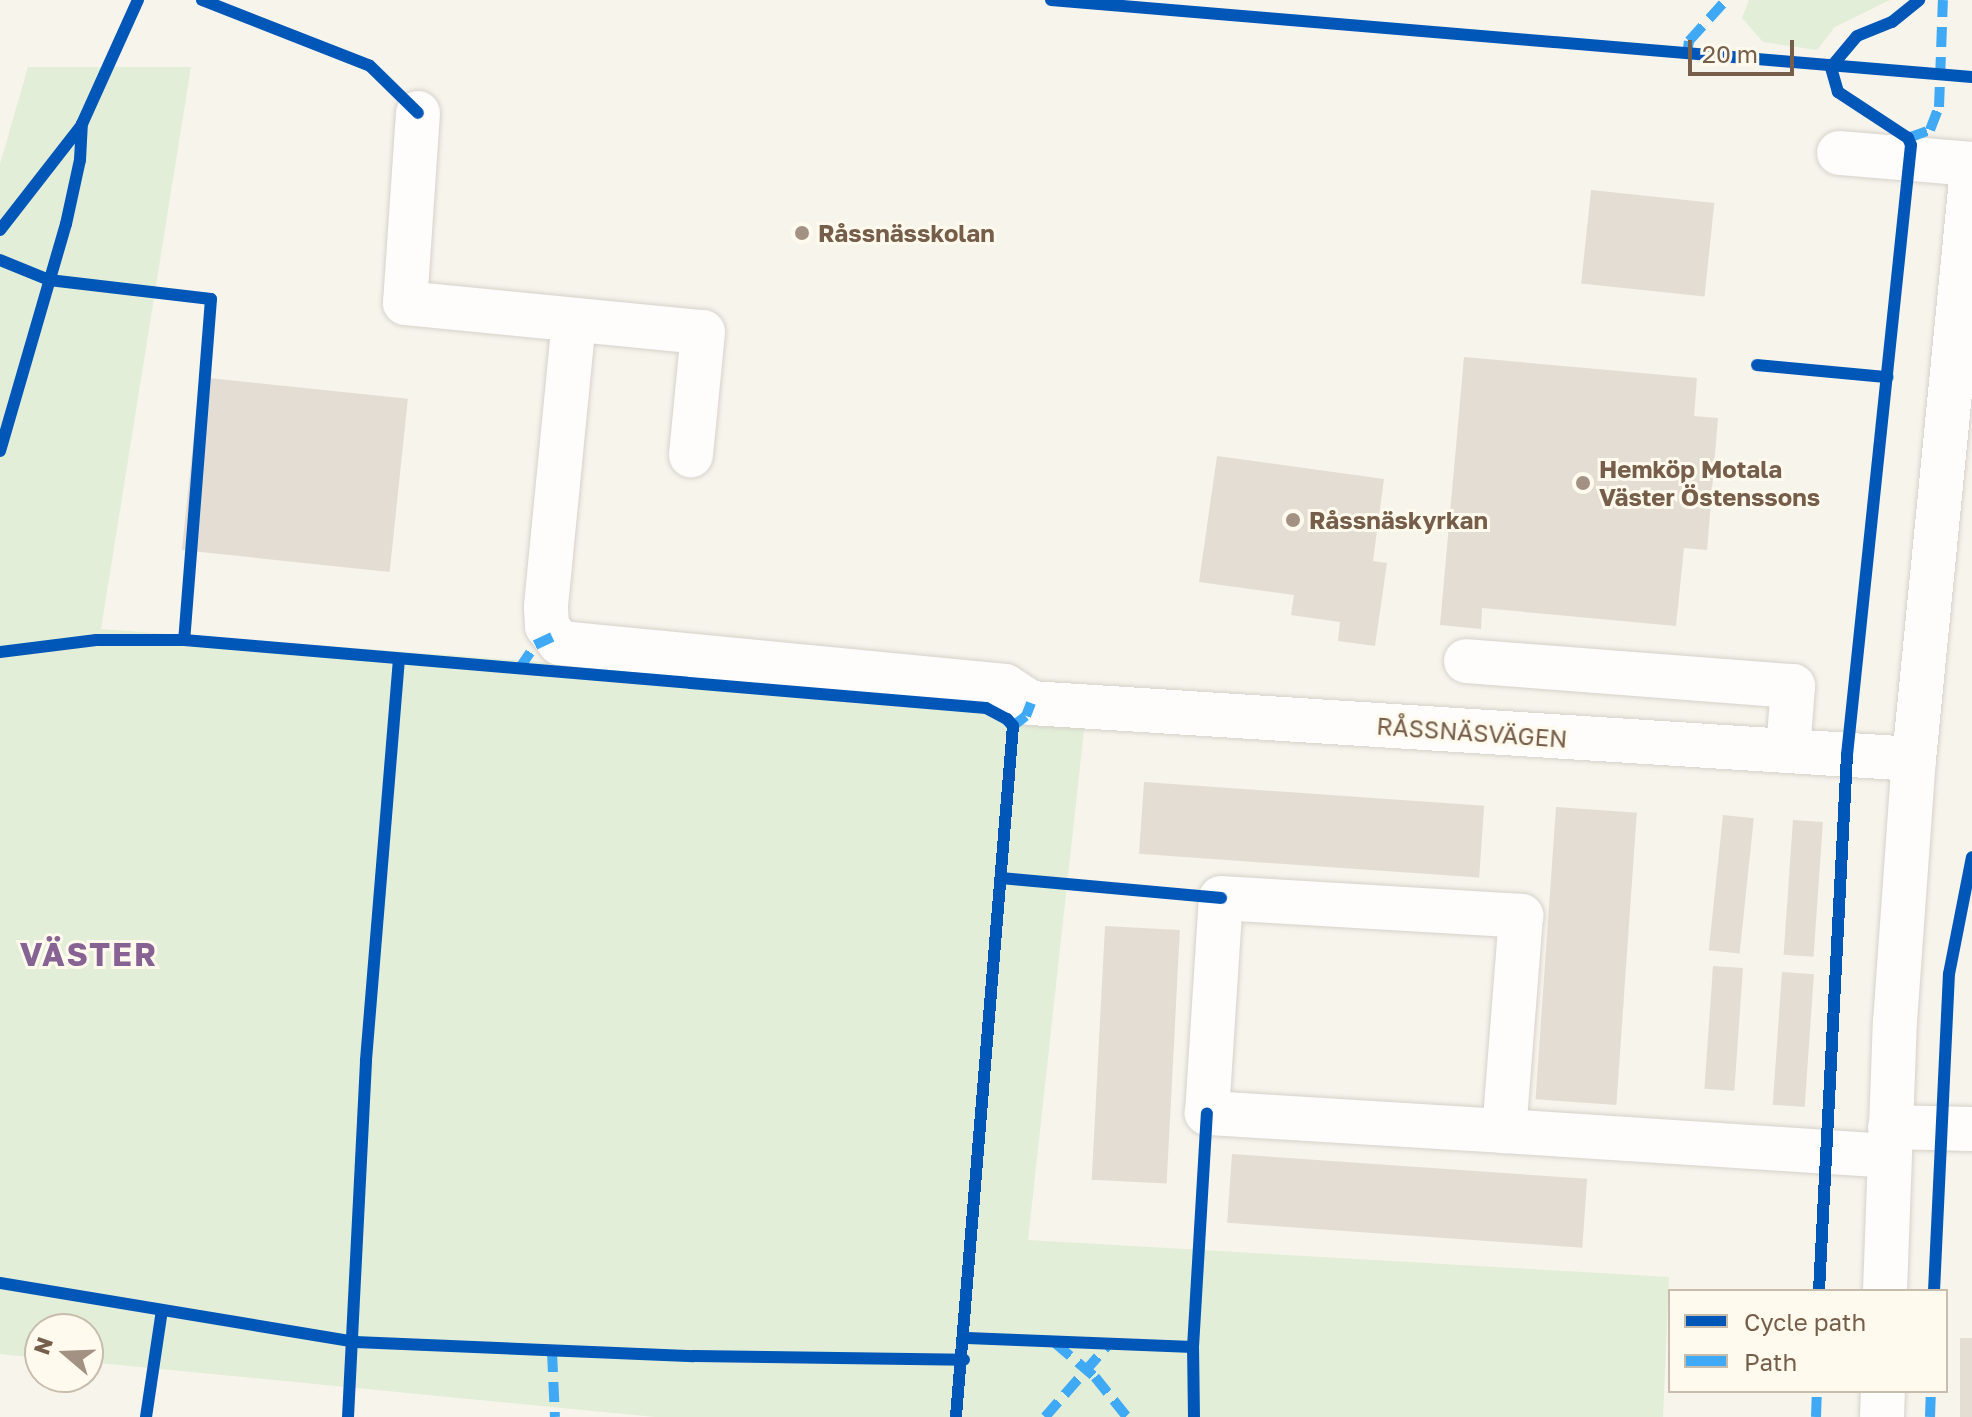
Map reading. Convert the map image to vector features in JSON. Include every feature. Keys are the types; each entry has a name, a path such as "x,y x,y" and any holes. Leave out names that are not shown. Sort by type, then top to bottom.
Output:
{"street":[{"path":"418,113 405,303 703,332 691,455"},
{"path":"1839,153 1972,164"},
{"path":"1885,1289 1889,1141 1914,759 1964,349 1972,170"},
{"name":"RÅSSNÄSVÄGEN","path":"574,320 546,607 547,626 560,643 1005,686 1031,703 1914,759"},
{"path":"1466,661 1793,686 1788,751"},
{"path":"1504,1131 1521,916 1221,898 1207,1113 1504,1131 1889,1141 1972,1129"},
{"path":"1882,1417 1883,1393"}],"green space":[{"path":"1749,0 1890,0 1835,27 1817,50 1763,42 1742,18"},
{"path":"28,67 191,67 101,629 1087,703 1028,1240 1669,1277 1663,1417 655,1417 104,1364 104,1313 24,1313 24,1356 0,1354 0,164"}],"building":[{"path":"1591,190 1714,203 1704,296 1581,283"},
{"name":"Hemköp Motala Väster Östenssons","path":"1464,357 1697,378 1694,416 1718,418 1707,550 1684,548 1676,626 1482,608 1481,629 1440,625"},
{"path":"200,377 408,399 390,572 182,550"},
{"name":"Råssnäskyrkan","path":"1217,456 1384,479 1373,561 1387,563 1375,646 1338,641 1340,622 1291,615 1294,595 1199,582"},
{"path":"1144,782 1484,806 1479,878 1139,854"},
{"path":"1556,807 1637,813 1616,1105 1536,1099"},
{"path":"1723,815 1754,818 1740,953 1709,950"},
{"path":"1793,820 1823,822 1814,957 1784,955"},
{"path":"1105,926 1180,930 1167,1184 1092,1180"},
{"path":"1713,966 1743,968 1734,1091 1704,1089"},
{"path":"1782,972 1814,974 1805,1107 1773,1105"},
{"path":"1232,1154 1587,1179 1582,1248 1227,1223"},
{"path":"1960,1338 1972,1338 1972,1417 1960,1417"}],"marked path":[{"path":"1687,55 1689,41 1726,0"},
{"path":"1908,138 1930,130 1939,107 1943,0"},
{"path":"519,669 535,645 552,637"},
{"path":"1013,726 1026,716 1031,703"},
{"path":"1055,1343 1095,1377 1127,1417"},
{"path":"1045,1417 1109,1344"},
{"path":"552,1352 555,1417"},
{"path":"1816,1417 1817,1393"},
{"path":"1930,1417 1931,1393"}],"cycle path":[{"path":"0,451 66,224 80,160 82,124 138,0"},
{"path":"202,0 370,66 418,113"},
{"path":"1051,0 1972,77"},
{"path":"1819,1289 1847,755 1911,145 1908,138 1838,92 1831,67 1857,36 1892,22 1919,0"},
{"path":"0,230 81,126"},
{"path":"0,260 49,280 211,299 184,640"},
{"path":"1757,365 1887,377"},
{"path":"0,652 96,640 184,640 986,708 1007,719 1013,726 956,1417"},
{"path":"348,1417 366,1060 399,659"},
{"path":"1934,1289 1949,974 1972,857"},
{"path":"1001,878 1221,898"},
{"path":"1194,1417 1193,1347 1207,1113"},
{"path":"0,1283 355,1342 694,1356 964,1360"},
{"path":"146,1417 162,1310"},
{"path":"967,1338 1193,1347"}],"place":[{"name":"Råssnässkolan","path":"802,233"},
{"name":"Hemköp Motala Väster Östenssons","path":"1583,483"},
{"name":"Råssnäskyrkan","path":"1293,520"}],"district":[{"name":"VÄSTER","path":"89,954"}]}
